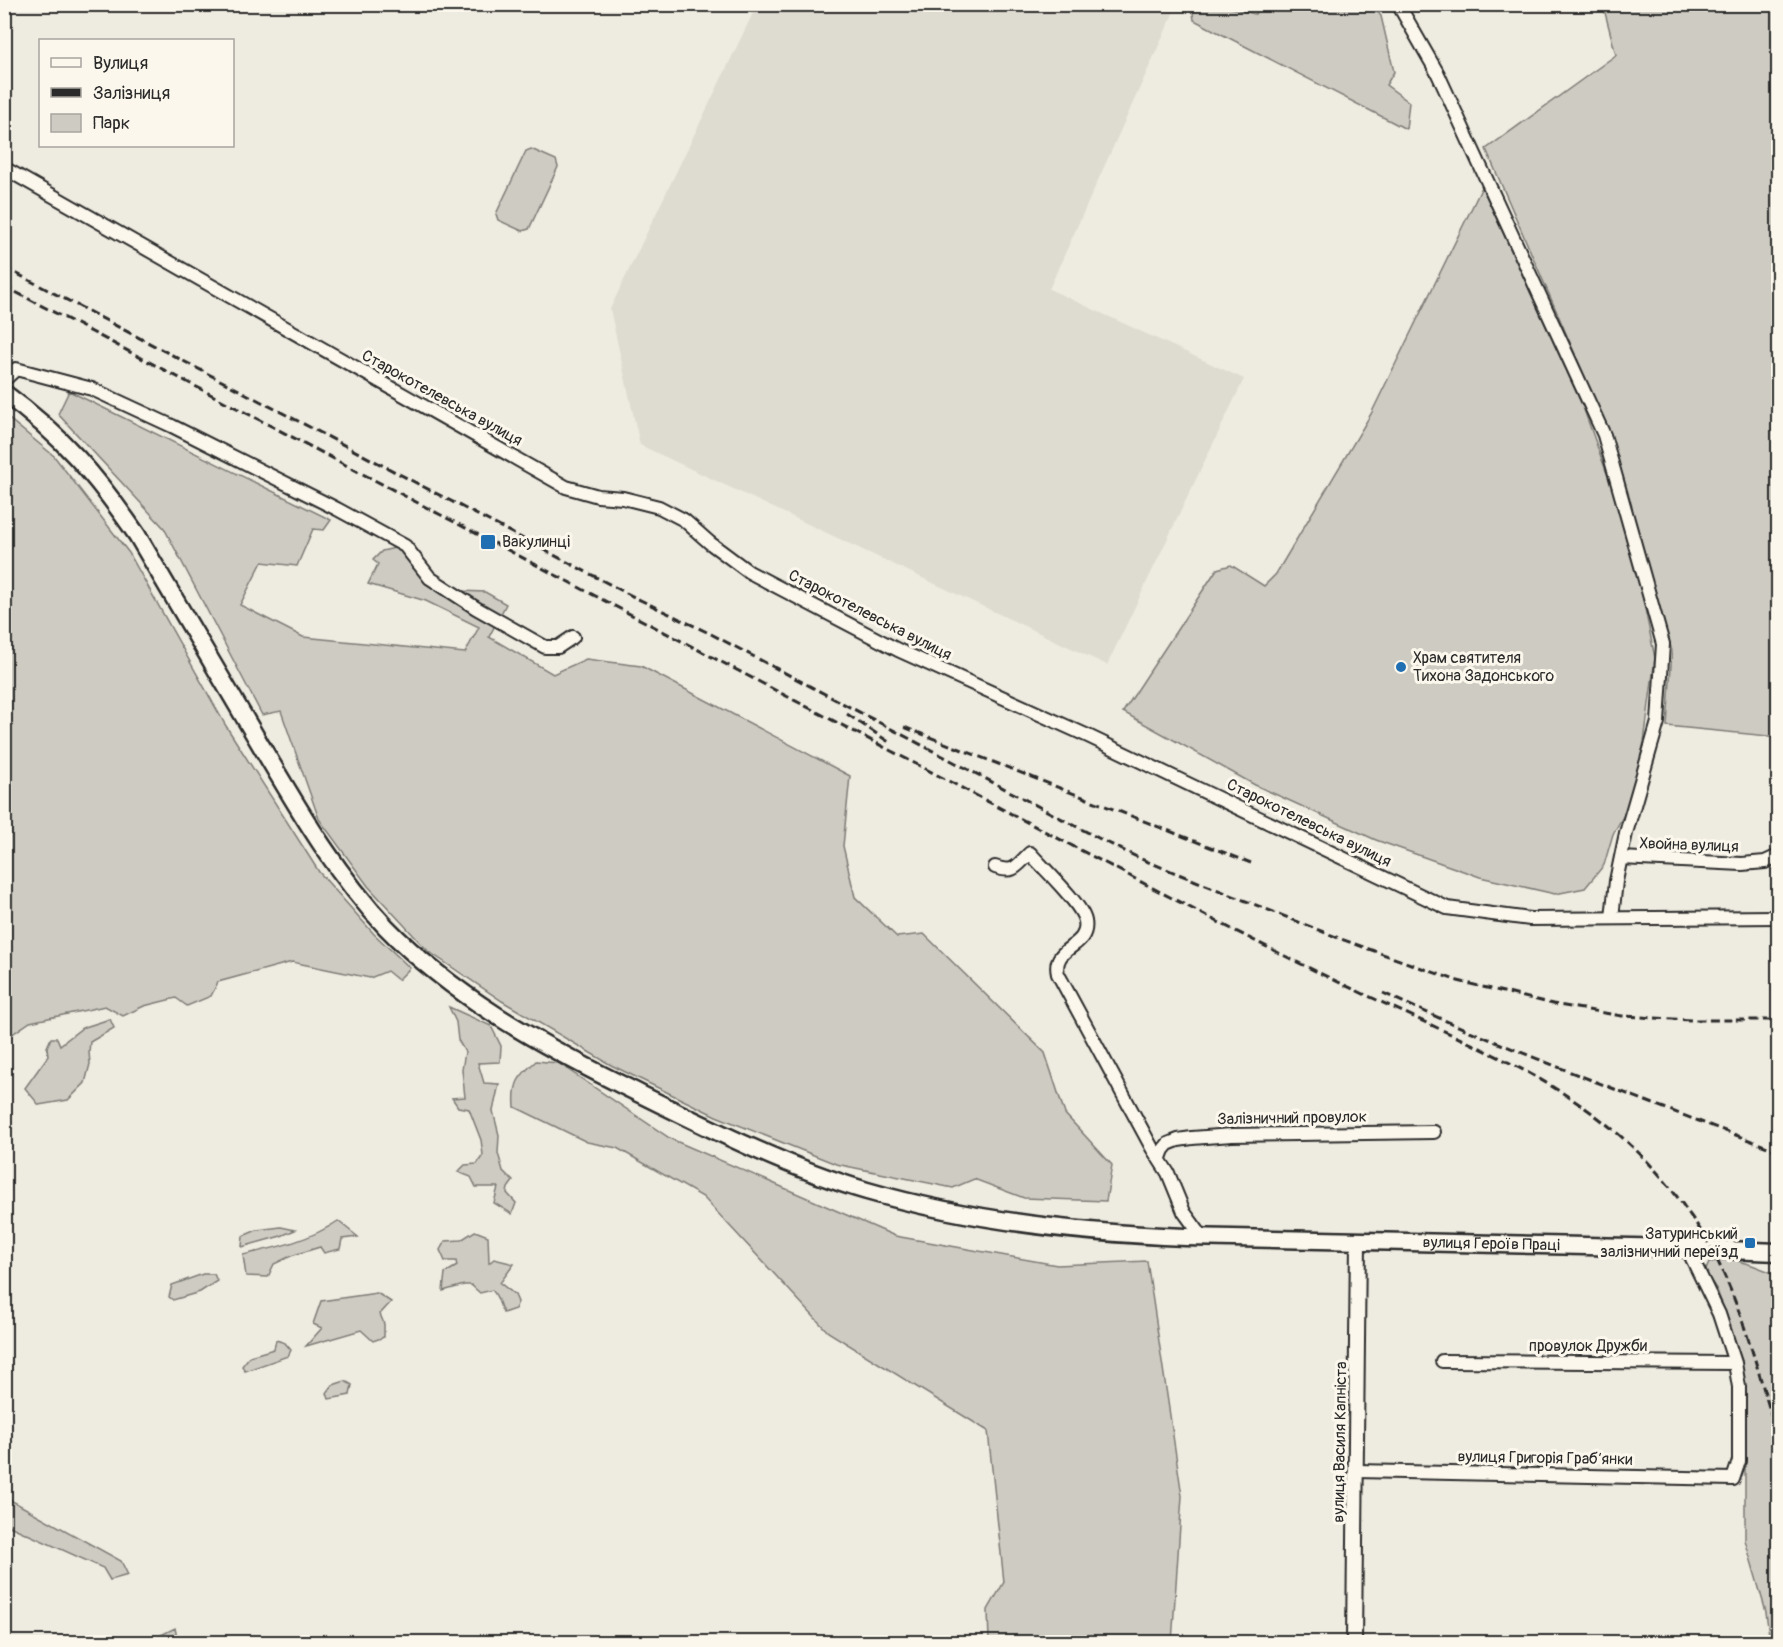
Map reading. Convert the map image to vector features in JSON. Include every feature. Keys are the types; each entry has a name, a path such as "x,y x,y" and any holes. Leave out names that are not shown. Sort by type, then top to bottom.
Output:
{"main road":[{"name":"вулиця Героїв Праці","path":"4,393 32,413 77,456 109,495 137,535 300,811 352,888 386,927 431,969 494,1014 583,1065 717,1131 864,1190 961,1214 1019,1224 1128,1235 1203,1238 1779,1252"}],"street":[{"path":"1398,4 1438,74 1604,435 1663,644 1658,722 1621,858"},
{"name":"Старокотелевська вулиця","path":"4,168 567,487 598,496 623,498 659,507 684,520 749,572 898,650 1089,736 1447,908 1530,919 1779,917"},
{"path":"4,380 15,369 92,389 172,426 338,509 405,546 430,578 476,608 545,647 558,647 573,637"},
{"path":"995,867 1006,871 1013,869 1030,853 1079,907 1085,920 1085,931 1080,940 1058,958 1056,966 1058,974 1152,1148 1160,1158 1184,1212 1203,1238"},
{"name":"Хвойна вулиця","path":"1612,918 1621,858 1742,864 1765,862 1779,856"},
{"name":"Залізничний провулок","path":"1160,1158 1168,1144 1192,1138 1232,1135 1434,1132"},
{"name":"вулиця Василя Капніста","path":"1353,1642 1357,1471 1358,1241"},
{"path":"1687,1248 1719,1314 1735,1363"},
{"name":"провулок Дружби","path":"1442,1361 1735,1363"},
{"name":"вулиця Григорія Грабʼянки","path":"1357,1471 1733,1479 1739,1461 1739,1387 1735,1363"}],"shaded area":[{"path":"757,5 1177,5 1049,289 1244,379 1107,665 640,445 610,309"}],"green space":[{"path":"1192,5 1222,5 1255,14 1260,5 1373,6 1381,16 1394,72 1386,85 1409,102 1406,129 1194,20"},
{"path":"1603,5 1778,5 1778,737 1667,726 1672,651 1611,437 1486,149 1616,55"},
{"path":"531,149 556,160 558,167 529,229 522,231 498,220 496,214 526,151"},
{"path":"1482,187 1583,407 1614,493 1642,594 1655,658 1644,742 1629,806 1613,834 1604,865 1585,888 1555,894 1480,877 1376,840 1255,785 1123,712 1217,569 1231,565 1264,586 1276,574 1371,414"},
{"path":"69,391 331,520 324,530 313,529 297,566 262,562 240,605 303,637 465,653 479,627 426,601 368,584 378,564 373,560 382,551 395,548 459,591 485,592 506,604 489,637 553,674 586,659 641,666 850,776 843,846 855,897 897,937 924,934 1045,1053 1065,1114 1112,1165 1106,1201 1024,1198 974,1179 953,1188 836,1164 716,1116 611,1065 502,1001 428,951 368,886 319,819 281,711 262,715 164,528 58,414"},
{"path":"5,417 54,456 129,553 226,726 319,872 374,934 410,968 398,980 387,971 370,978 292,962 218,982 211,996 187,1006 176,998 144,1006 123,1016 105,1006 30,1022 5,1039"},
{"path":"449,1007 491,1026 501,1046 500,1062 478,1063 484,1083 499,1084 493,1111 499,1135 498,1153 503,1171 513,1181 507,1193 516,1203 512,1214 494,1203 498,1187 476,1187 471,1177 458,1172 465,1165 477,1164 483,1155 481,1140 469,1109 458,1107 452,1098 465,1097 462,1070 465,1052 458,1040 456,1022"},
{"path":"110,1019 114,1028 90,1042 90,1064 85,1083 68,1100 39,1105 25,1088 48,1056 47,1047 51,1038 57,1038 60,1045 82,1028"},
{"path":"536,1061 558,1063 671,1139 895,1236 1057,1265 1147,1261 1182,1496 1172,1642 989,1642 988,1610 1004,1582 988,1431 828,1332 703,1197 617,1148 587,1142 515,1107 518,1081"},
{"path":"338,1221 358,1237 342,1239 340,1249 324,1253 320,1247 291,1256 274,1264 268,1277 246,1276 243,1255 304,1238"},
{"path":"281,1227 295,1230 242,1247 243,1236 257,1230"},
{"path":"475,1231 488,1236 489,1263 494,1259 514,1264 500,1283 515,1295 518,1302 515,1309 503,1313 498,1298 492,1290 480,1293 471,1285 464,1285 443,1291 445,1273 457,1266 456,1261 445,1261 440,1250 445,1241 461,1240"},
{"path":"1727,1258 1778,1275 1778,1642 1770,1642 1766,1612 1745,1540 1742,1361 1717,1290 1705,1272 1709,1263"},
{"path":"203,1274 214,1274 217,1281 200,1292 173,1300 169,1297 172,1285"},
{"path":"377,1293 391,1302 380,1314 384,1324 384,1337 373,1341 361,1330 306,1346 322,1328 313,1324 321,1301"},
{"path":"276,1340 285,1343 291,1350 288,1356 245,1371 242,1366 250,1356 274,1349"},
{"path":"345,1381 352,1385 350,1395 329,1399 327,1393 333,1385"},
{"path":"5,1497 121,1561 128,1575 110,1580 103,1568 5,1524"},
{"path":"175,1628 178,1642 147,1642"}],"railway":[{"path":"4,267 1141,859 1341,939 1458,981 1553,1004 1622,1016 1692,1020 1778,1020"},
{"path":"4,286 1189,907 1329,978 1509,1062 1550,1085 1589,1111 1625,1140 1659,1175 1702,1232 1733,1295 1778,1438"},
{"path":"847,714 889,742"},
{"path":"904,727 1251,863"},
{"path":"1383,993 1530,1056 1778,1151"}],"place":[{"name":"Вакулинці","path":"488,542"},
{"name":"Храм святителя Тихона Задонського","path":"1401,667"},
{"name":"Затуринський залізничний переїзд","path":"1750,1243"}]}
